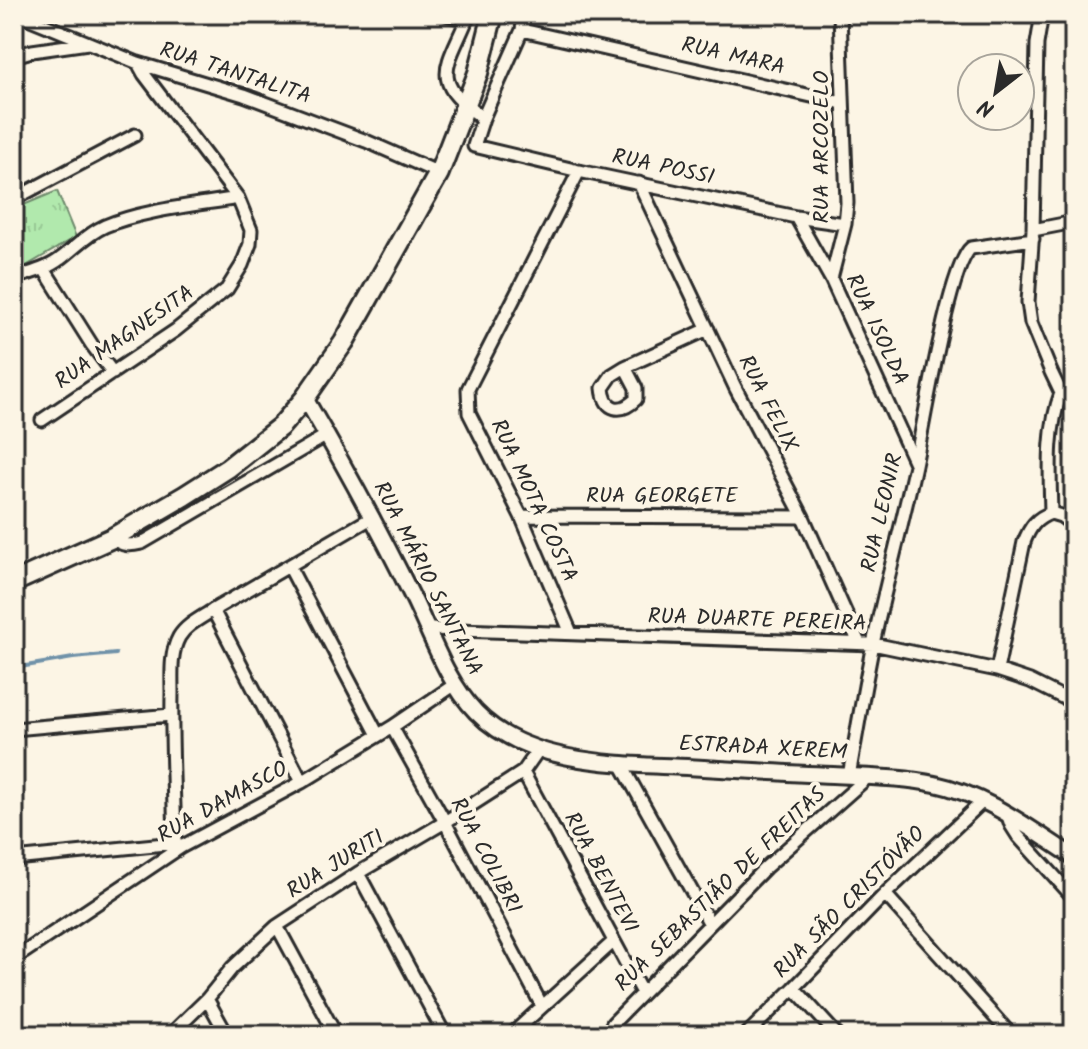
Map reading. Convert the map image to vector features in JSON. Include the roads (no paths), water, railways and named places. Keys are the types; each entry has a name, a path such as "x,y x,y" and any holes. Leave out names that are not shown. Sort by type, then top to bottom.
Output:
{"main road":[{"path":"14,582 112,538 184,496 228,468 281,426 305,398 344,342 439,173 478,73 493,14"}],"street":[{"name":"RUA TANTALITA","path":"18,14 138,63 244,95 366,141 439,173"},
{"path":"446,14 468,17 449,57 446,81 462,116 479,132 522,30 524,14"},
{"name":"RUA ARCOZELO","path":"831,279 847,203 840,14"},
{"path":"1042,14 1037,44 1033,235 1028,302 1031,323 1040,347 1061,393 1074,403"},
{"name":"RUA MARA","path":"522,30 842,103"},
{"path":"14,56 89,43"},
{"name":"RUA MAGNESITA","path":"42,420 176,330 227,289 242,265 250,244 251,230 238,198 138,63"},
{"path":"462,116 483,118"},
{"name":"RUA POSSI","path":"479,132 474,146 796,217 845,224"},
{"path":"14,199 135,135"},
{"name":"RUA MOTA COSTA","path":"571,633 521,516 469,413 468,389 579,171"},
{"name":"RUA FELIX","path":"639,183 735,387 803,517 859,643"},
{"path":"14,278 44,269 101,228 118,221 238,198"},
{"name":"RUA ISOLDA","path":"796,217 831,279 915,463"},
{"path":"1033,235 1074,222"},
{"name":"RUA LEONIR","path":"849,776 873,644 935,362 962,260 971,248 1033,235"},
{"path":"44,269 113,373"},
{"path":"625,367 708,329"},
{"path":"1051,513 1049,459 1052,423 1061,393"},
{"name":"RUA MÁRIO SANTANA","path":"305,398 373,517 454,685 473,710 496,730 539,749"},
{"path":"112,538 130,546 142,543 327,435"},
{"path":"997,670 1024,542 1031,526 1051,513 1074,526"},
{"name":"RUA GEORGETE","path":"521,516 803,517"},
{"path":"14,859 178,845 171,715 173,659 177,642 187,627 213,610 373,517"},
{"path":"289,566 378,735"},
{"path":"213,610 302,782"},
{"name":"RUA DUARTE PEREIRA","path":"429,629 873,644 997,670 1030,681 1074,703"},
{"name":"RUA DAMASCO","path":"14,959 178,845 302,782 454,685"},
{"path":"14,729 171,715"},
{"name":"RUA COLIBRI","path":"392,727 542,1006"},
{"name":"ESTRADA XEREM","path":"539,749 621,764 868,777 935,784 983,801 1074,857"},
{"name":"RUA JURITI","path":"170,1035 207,999 232,968 277,926 523,772 539,749"},
{"path":"621,764 710,924"},
{"name":"RUA BENTEVI","path":"523,772 642,993"},
{"name":"RUA SEBASTIÃO DE FREITAS","path":"607,1035 613,1023 765,868 868,777"},
{"name":"RUA SÃO CRISTÓVÃO","path":"746,1035 885,894 983,801"},
{"path":"1008,816 1018,836 1074,898"},
{"path":"358,873 445,1035"},
{"path":"885,894 1011,1035"},
{"path":"277,926 336,1035"},
{"path":"511,1035 613,942"},
{"path":"794,988 837,1035"},
{"path":"207,999 227,1035"}],"waterway":[{"path":"14,668 116,654"}]}
